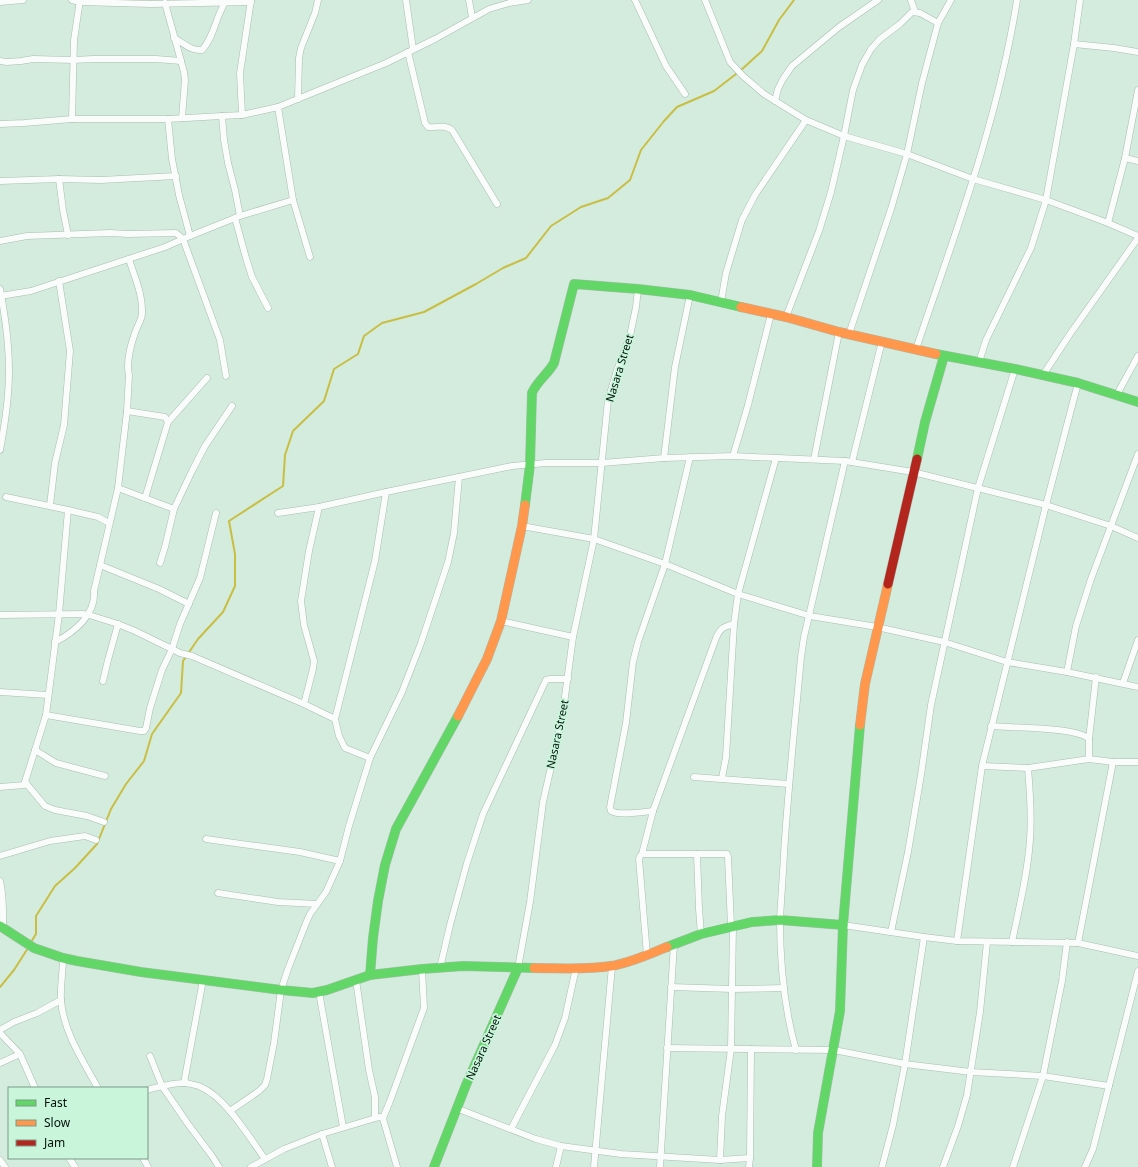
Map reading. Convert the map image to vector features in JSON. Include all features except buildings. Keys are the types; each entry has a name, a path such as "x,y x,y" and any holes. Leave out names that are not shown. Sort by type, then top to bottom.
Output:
{"street":[{"path":"0,2 23,0"},
{"path":"72,0 165,3 251,1 240,74 242,115"},
{"path":"298,99 299,58 301,48 315,13 318,0"},
{"path":"406,0 410,50 424,123 428,127 434,128 444,126 452,130 497,204"},
{"path":"469,0 472,17"},
{"path":"0,124 72,119 168,119 242,115 278,107 386,62 435,39 472,17 489,9 509,3 528,0"},
{"path":"635,0 666,66 685,94"},
{"path":"705,0 730,62 737,71 764,94 806,120 844,136 907,154 973,179 1046,200 1108,223 1138,237 1043,375"},
{"path":"775,101 778,89 792,66 839,27 878,0"},
{"path":"911,0 915,12"},
{"path":"849,334 891,209 907,154 922,83 938,23 951,0"},
{"path":"916,349 985,139 997,95 1013,25 1017,0"},
{"path":"979,362 986,340 1030,248 1046,200 1074,44 1080,0"},
{"path":"72,119 74,40 80,1"},
{"path":"174,38 189,48 202,50 207,45 214,32 217,19 225,2"},
{"path":"165,3 184,72 185,80 182,118"},
{"path":"786,317 819,230 831,192 853,90 862,65 871,49 880,39 900,24 912,12 920,13 938,23"},
{"path":"1074,44 1138,52"},
{"path":"0,61 21,61 34,58 73,60 156,59 180,61"},
{"path":"1108,223 1125,158 1138,90"},
{"path":"278,107 293,200 310,257"},
{"path":"222,116 224,140 235,190 238,218 246,258 252,277 268,308"},
{"path":"168,119 172,159 190,236"},
{"path":"721,302 726,273 742,220 754,195 806,120"},
{"path":"1125,158 1138,162"},
{"path":"0,181 59,179 101,180 176,176"},
{"path":"59,179 68,235"},
{"path":"1,296 31,291 60,282 165,247 238,218 293,200"},
{"path":"0,241 27,236 110,233 176,233 183,239 220,340 226,376"},
{"path":"55,642 68,636 88,615 94,603 94,590 118,488 127,411 129,375 128,362 135,332 141,320 142,312 140,293 129,259"},
{"path":"50,505 55,463 64,425 70,362 70,351 60,282"},
{"path":"370,975 376,910 388,850 396,829 468,698 487,658 500,621 522,526 530,465 533,387 551,370 554,363 574,284 690,295 944,356 1015,369 1078,383 1138,402"},
{"path":"0,289 9,371 4,429 0,450"},
{"name":"Nasara Street","path":"434,1167 456,1108 518,968 530,902 542,802 562,719 573,636 594,540 608,400 617,370 630,336 638,289"},
{"path":"664,458 675,367 690,295"},
{"path":"733,456 748,405 771,314"},
{"path":"814,459 839,332"},
{"path":"796,1050 788,1020 784,988 780,920 789,784 801,657 804,637 848,461 882,341"},
{"path":"816,1167 818,1133 840,1011 843,925 861,714 865,684 925,422 944,356"},
{"path":"1116,396 1138,356"},
{"path":"891,932 908,852 931,704 944,642 978,488 1015,369"},
{"path":"145,498 168,422 207,378"},
{"path":"957,941 982,766 1046,505 1078,383"},
{"path":"160,563 174,509 205,446 232,406"},
{"path":"127,411 165,417 168,422"},
{"path":"1067,672 1076,626 1091,579 1138,454"},
{"path":"278,513 319,507 512,466 546,463 602,463 664,458 733,456 848,461 913,472 1046,505 1111,526 1138,538"},
{"path":"653,811 613,813 610,807 626,723 633,662 638,642 665,564 690,457"},
{"path":"722,778 729,730 734,624 738,594 776,458"},
{"path":"230,1111 265,1085 268,1079 281,990 310,914 326,892 340,861 370,758 402,692 421,643 448,562 454,533 459,477"},
{"path":"118,488 174,509"},
{"path":"370,758 345,748 339,736 335,719 375,561 386,492"},
{"path":"6,497 50,505 98,517 110,523"},
{"path":"304,704 314,661 304,625 301,602 308,550 319,507"},
{"path":"0,787 24,785 46,715 59,614 68,510"},
{"path":"46,715 144,731 162,670 172,649 180,624 200,578 216,513"},
{"path":"522,526 594,540 665,564 738,594 810,616 944,642 1007,662 1096,677 1138,687"},
{"path":"100,565 159,589 189,604"},
{"path":"0,615 83,614 118,624 180,653 192,656 304,704 335,719"},
{"path":"500,621 573,636"},
{"path":"103,682 118,624"},
{"path":"648,955 639,859 642,854 653,811 719,631 734,624"},
{"path":"1123,683 1138,640"},
{"path":"1089,759 1089,739 1096,677"},
{"path":"440,968 450,924 467,863 483,814 546,680 568,679"},
{"path":"0,692 48,695"},
{"path":"991,726 1068,731 1085,735 1089,739"},
{"path":"34,750 56,763 105,776"},
{"path":"982,766 1028,768 1089,759 1113,762 1138,762"},
{"path":"1078,943 1113,762"},
{"path":"1012,942 1023,891 1030,841 1031,805 1028,768"},
{"path":"694,777 789,784"},
{"path":"25,782 45,806 55,810 87,816 104,822"},
{"path":"0,856 50,841 85,836 96,840"},
{"path":"206,839 285,850 340,861"},
{"path":"642,854 726,853 728,855 732,926 732,989 730,1048 722,1116 720,1160"},
{"path":"697,854 701,934"},
{"path":"0,881 3,909 2,927 34,948 63,958 93,965 313,993 370,975 422,969 463,966 576,968 612,966 648,955 701,934 752,922 780,920 843,925 957,941 1078,943 1138,956"},
{"path":"218,893 278,902 317,904"},
{"path":"882,1167 893,1125 905,1064 924,937"},
{"path":"943,1167 958,1126 972,1072 987,942"},
{"path":"1013,1167 1043,1076 1062,981 1067,942"},
{"path":"660,1167 674,944"},
{"path":"63,958 60,1000 64,1020 77,1051 97,1087"},
{"path":"594,1167 612,966"},
{"path":"511,1130 555,1045 566,1018 576,968"},
{"path":"397,1167 382,1118 390,1101 424,1008 422,969"},
{"path":"1085,1167 1092,1149 1109,1086 1138,970"},
{"path":"184,1083 203,980"},
{"path":"356,980 369,1070 375,1097 375,1118"},
{"path":"671,987 732,989 784,988"},
{"path":"319,992 343,1127"},
{"path":"35,1087 20,1054 0,1032 14,1022 37,1013 60,1000"},
{"path":"667,1048 834,1050 905,1064 972,1072 1043,1076 1109,1086"},
{"path":"749,1167 751,1049"},
{"path":"0,1063 20,1054"},
{"path":"150,1056 162,1086 219,1167"},
{"path":"148,1090 184,1083 201,1087 216,1097 230,1111 265,1159"},
{"path":"456,1108 536,1140 561,1146 620,1154 660,1157 720,1160 750,1158"},
{"path":"251,1167 284,1149 322,1134 375,1118 382,1118"},
{"path":"322,1134 332,1167"},
{"path":"556,1167 561,1146"},
{"path":"0,1160 5,1167"}],"waterway":[{"path":"31,942 36,934 36,916 55,886 75,868 97,844 111,809 126,784 144,761 152,734 181,693 183,661 198,639 223,612 235,586 235,554 229,521 283,486 285,455 293,431 324,401 334,369 358,354 364,336 382,323 424,312 503,268 526,258 551,226 581,207 608,198 630,180 641,150 677,107 714,91 740,71 762,51 779,20 794,0"},
{"path":"0,987 14,970 28,948"}],"traffic: fast":[{"path":"525,505 530,465 532,393 554,363 574,284 690,295 741,307"},
{"path":"936,354 1078,383 1138,402"},
{"path":"917,459 925,422 944,356"},
{"path":"370,975 378,901 385,865 396,829 458,716"},
{"path":"817,1167 818,1133 840,1011 843,925 860,725"},
{"path":"667,947 701,934 752,922 780,920 843,925"},
{"path":"0,926 34,948 77,961 141,972 313,993 327,990 370,975 422,969 463,966 534,968"},
{"path":"434,1167 466,1085 518,968"}],"traffic: slow":[{"path":"741,307 786,317 839,332 936,354"},
{"path":"458,716 487,659 501,621 522,526 525,505"},
{"path":"860,725 865,684 888,584"},
{"path":"534,968 582,968 618,965 667,947"}],"traffic: jam":[{"path":"888,584 917,459"}]}
